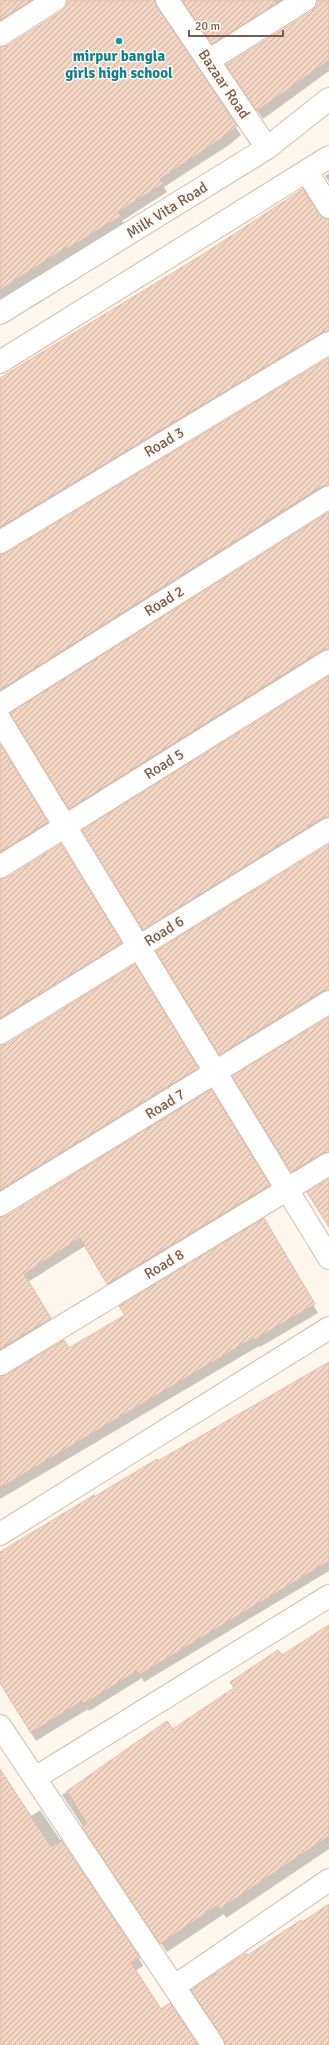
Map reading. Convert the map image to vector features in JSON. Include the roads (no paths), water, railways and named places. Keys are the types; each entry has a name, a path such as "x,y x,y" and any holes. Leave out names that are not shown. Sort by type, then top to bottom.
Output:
{"street":[{"path":"0,35 55,0"},
{"name":"Bazaar Road","path":"168,0 267,148"},
{"path":"208,61 305,0"},
{"name":"Milk Vita Road","path":"0,314 267,148 329,99"},
{"path":"0,362 329,157"},
{"path":"307,172 329,207"},
{"name":"Road 3","path":"0,542 329,343"},
{"name":"Road 2","path":"0,705 329,497"},
{"name":"Road 5","path":"0,867 329,661"},
{"path":"0,720 329,1258"},
{"name":"Road 6","path":"0,1033 329,829"},
{"name":"Road 7","path":"0,1205 329,1002"},
{"name":"Road 8","path":"0,1364 329,1164"},
{"path":"0,1534 329,1328"},
{"path":"35,1778 329,1596"},
{"path":"0,1726 175,1986 212,2045"},
{"path":"175,1986 329,1880"}],"place":[{"name":"mirpur bangla girls high school","path":"119,41"}]}
